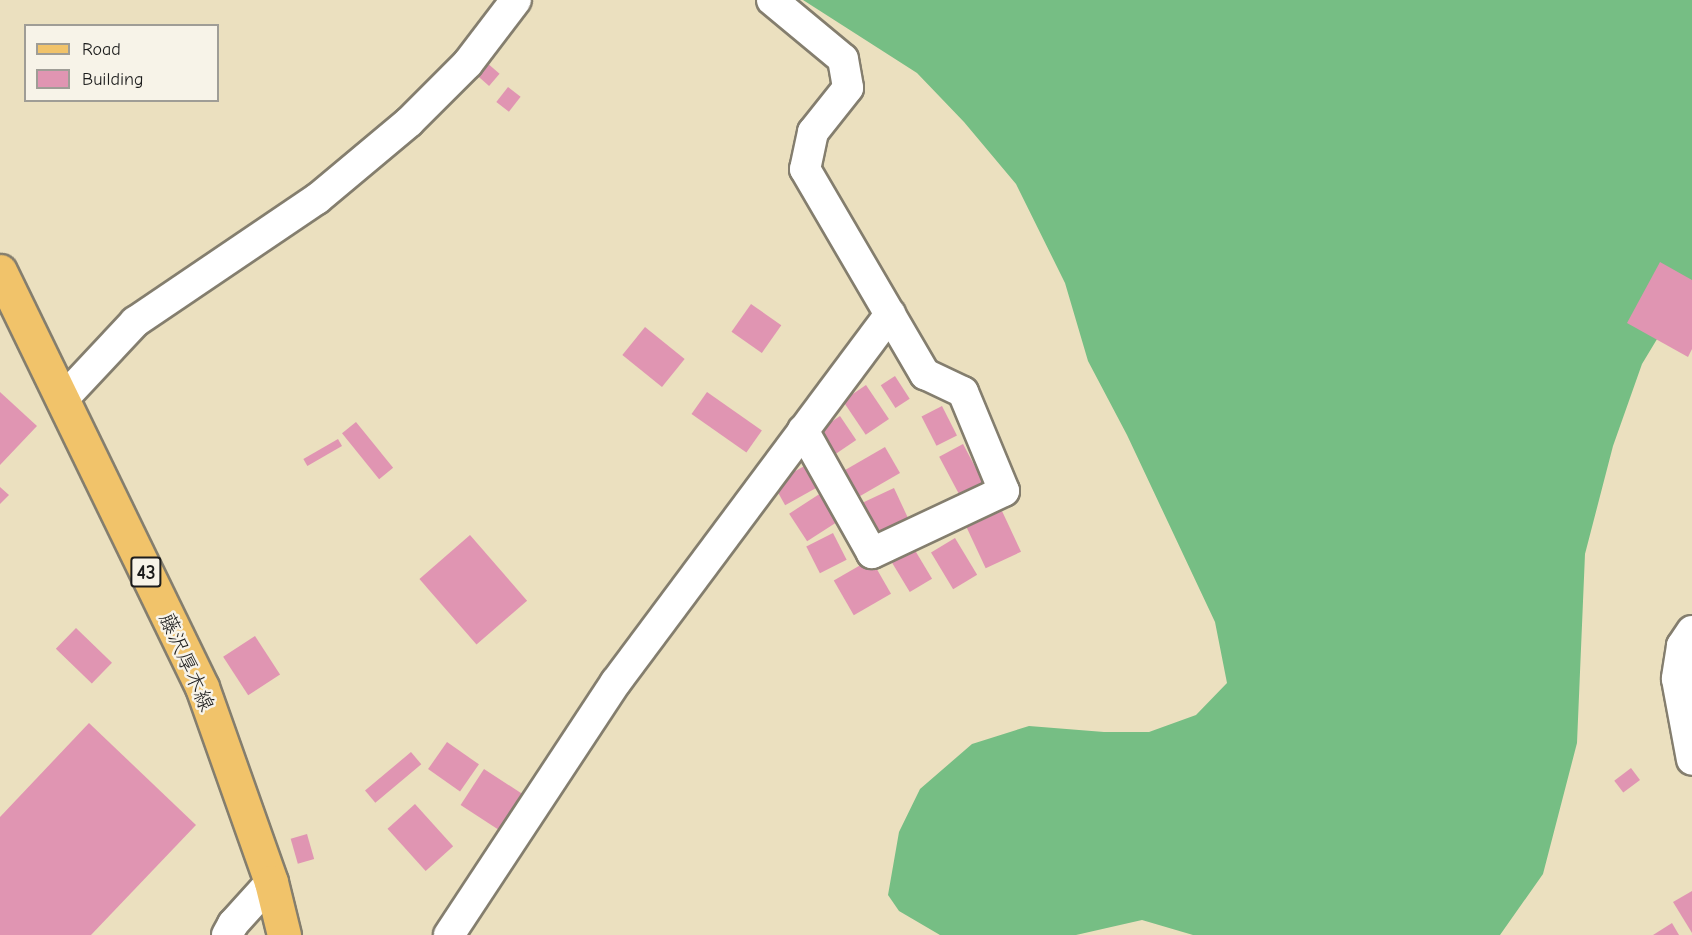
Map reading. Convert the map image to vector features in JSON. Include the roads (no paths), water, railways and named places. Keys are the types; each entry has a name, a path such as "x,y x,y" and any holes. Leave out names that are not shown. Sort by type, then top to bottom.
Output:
{"main road":[{"name":"藤沢厚木線","path":"0,271 202,687 271,882 284,935"}],"street":[{"path":"62,400 135,322 317,198 409,122 468,63 516,0"},
{"path":"772,0 843,59 848,88 813,132 805,169 925,374 963,392 1004,491 872,553 803,430"},
{"path":"449,935 616,682 890,314"},
{"path":"1692,631 1682,645 1677,679 1692,760"},
{"path":"227,935 233,924 271,882"}]}
